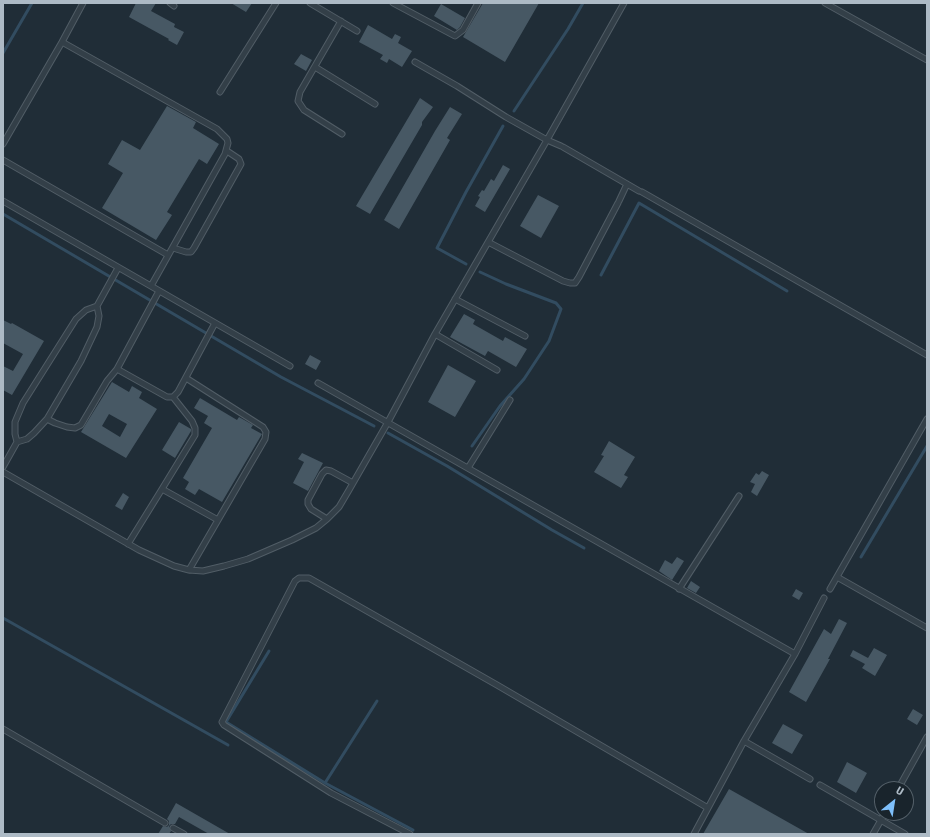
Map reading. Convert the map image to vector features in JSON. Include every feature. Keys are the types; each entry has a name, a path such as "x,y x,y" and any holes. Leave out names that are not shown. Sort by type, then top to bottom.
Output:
{"lane":[{"path":"3,144 83,3"},
{"path":"220,92 276,3"},
{"path":"310,3 357,31"},
{"path":"393,3 455,36 463,30 478,3"},
{"path":"3,472 128,544 159,560 189,570 203,571 224,566 292,540 316,528 339,507 354,483 435,334 624,3"},
{"path":"825,3 927,60"},
{"path":"341,21 300,92 298,101 304,110 342,134"},
{"path":"62,42 217,129 227,139 227,151 151,286"},
{"path":"415,62 506,117 547,140 562,146 927,355"},
{"path":"314,67 375,104"},
{"path":"173,248 190,252 198,242 240,164 239,158 227,151"},
{"path":"3,160 168,255"},
{"path":"488,242 563,281 575,283 579,278 627,184"},
{"path":"3,201 290,366"},
{"path":"17,442 27,439 34,434 47,419 80,361 97,327 99,316 97,306 118,268"},
{"path":"47,419 67,427 75,428 81,425 107,381 117,369 159,291"},
{"path":"455,299 525,336"},
{"path":"3,467 17,442 15,422 23,403 76,319 86,310 97,306"},
{"path":"117,369 167,397 173,397 178,392 186,378 215,323"},
{"path":"435,334 497,370"},
{"path":"186,378 263,426 266,432 265,439 189,570"},
{"path":"318,382 795,654"},
{"path":"128,544 195,435 195,428 192,421 173,397"},
{"path":"468,468 510,400"},
{"path":"830,588 927,419"},
{"path":"327,519 311,509 308,504 308,500 322,474 326,470 354,483"},
{"path":"162,489 218,520"},
{"path":"679,589 739,496"},
{"path":"837,577 927,628"},
{"path":"410,834 331,793 224,725 222,722 295,581 300,578 309,578 316,581 708,808"},
{"path":"694,834 744,741 795,654 824,598"},
{"path":"3,729 165,823"},
{"path":"902,781 927,737"},
{"path":"744,741 810,779"},
{"path":"820,785 874,816"},
{"path":"873,834 880,821"},
{"path":"883,821 905,834"},
{"path":"173,828 184,834"}],"building":[{"path":"136,3 156,3 151,11 175,24 174,27 184,32 177,45 129,17"},
{"path":"231,3 252,3 246,12"},
{"path":"483,3 539,3 505,62 463,37"},
{"path":"441,4 465,18 457,30 434,16"},
{"path":"368,25 392,39 395,34 401,37 398,43 412,51 402,67 389,59 387,63 380,59 383,55 359,42"},
{"path":"301,54 312,60 306,71 294,64"},
{"path":"420,98 433,107 422,122 422,125 370,214 356,206"},
{"path":"167,106 196,122 193,128 219,144 207,164 199,159 167,212 172,215 156,240 102,208 123,173 108,164 122,140 140,150"},
{"path":"450,107 462,114 447,138 450,140 399,229 384,220"},
{"path":"503,165 510,169 485,212 475,206 480,197 478,196 482,190 484,191 491,179 494,181"},
{"path":"538,195 559,206 541,238 520,226"},
{"path":"464,314 475,320 473,324 503,341 505,337 527,349 516,367 488,351 485,356 450,337"},
{"path":"3,320 11,324 12,323 44,341 12,395 3,390 3,366 13,371 23,354 3,343"},
{"path":"310,355 321,361 316,370 305,364"},
{"path":"448,365 476,381 455,417 428,402"},
{"path":"112,382 129,392 132,386 142,392 139,398 157,409 126,458 81,432","holes":["109,414 127,424 120,437 102,426"]},
{"path":"200,398 237,420 239,417 253,425 251,428 262,434 222,502 199,489 195,495 185,489 189,482 183,478 212,428 204,423 208,416 194,408"},
{"path":"179,422 191,429 191,431 175,458 162,450"},
{"path":"609,441 635,457 624,475 628,477 621,488 594,472 604,456 601,455"},
{"path":"302,453 323,463 308,491 293,483 304,462 298,459"},
{"path":"762,471 769,475 757,496 751,492 755,484 750,482 756,473 759,475"},
{"path":"123,493 129,497 122,510 115,506"},
{"path":"677,557 684,561 672,580 659,571 665,560 672,564"},
{"path":"691,581 700,587 696,593 687,588"},
{"path":"796,589 803,593 799,600 792,596"},
{"path":"839,619 847,623 828,659 830,659 806,702 789,692 824,629 831,634"},
{"path":"874,648 887,655 875,676 862,668 865,664 850,656 853,650 868,658"},
{"path":"913,709 923,715 917,725 907,719"},
{"path":"783,724 803,735 792,754 772,743"},
{"path":"847,762 867,773 856,793 837,782"},
{"path":"729,789 809,834 703,834"},
{"path":"176,803 230,834 209,834 179,817 175,824 171,824 169,826 171,831 169,834 158,834 163,826 167,827 169,825 169,821 167,819"}],"waterway":[{"path":"3,53 32,3"},
{"path":"514,111 568,29 583,3"},
{"path":"466,264 437,248 503,126"},
{"path":"601,275 639,203 787,291"},
{"path":"3,214 281,377 374,426"},
{"path":"472,446 500,406 524,379 549,341 561,309 556,303 506,284 480,272"},
{"path":"388,433 447,466 584,548"},
{"path":"861,557 927,446"},
{"path":"3,618 228,745"},
{"path":"269,651 226,722 325,783"},
{"path":"377,701 325,783 413,830"}]}
